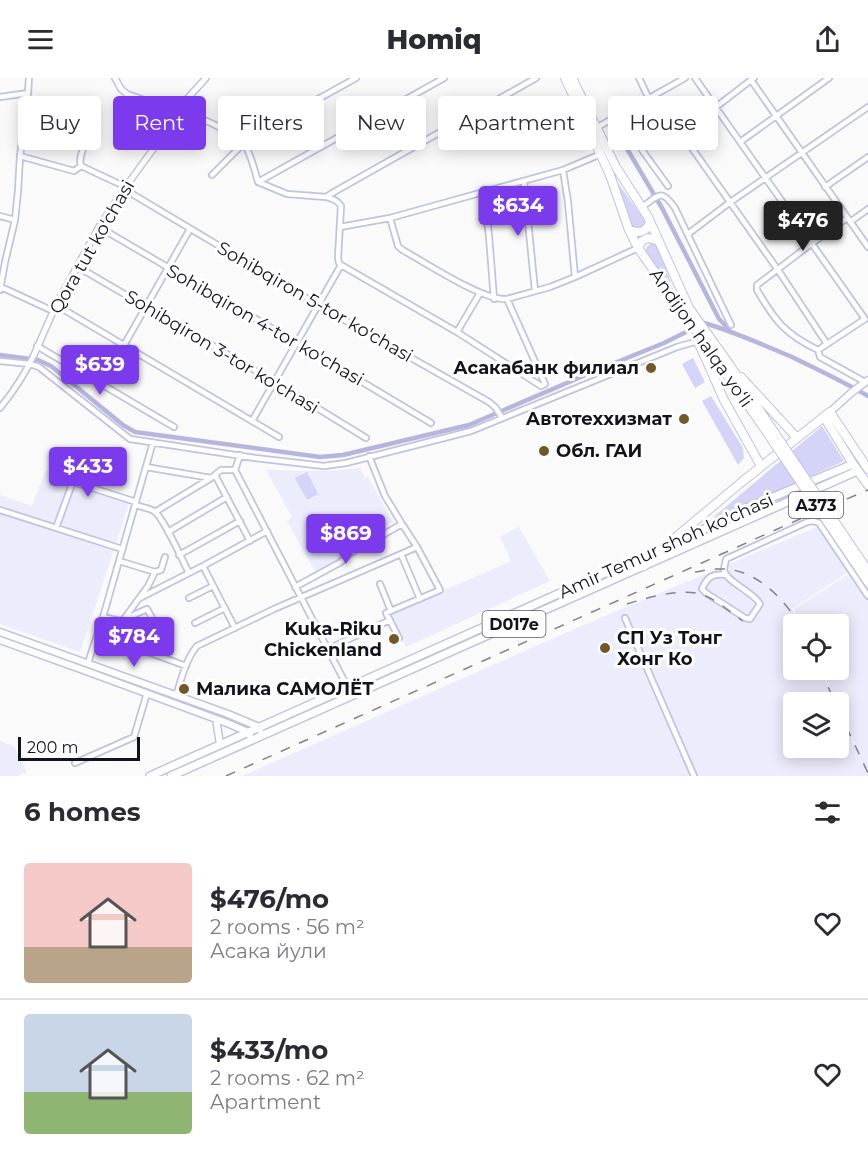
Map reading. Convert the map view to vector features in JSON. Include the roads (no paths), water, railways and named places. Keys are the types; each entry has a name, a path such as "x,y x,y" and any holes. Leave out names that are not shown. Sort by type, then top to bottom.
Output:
{"highway":[{"name":"Andijon halqa yo‘li","path":"565,78 603,151 645,205 650,222 689,308 729,364 767,427 868,582"},
{"name":"Andijon halqa yo‘li","path":"572,78 581,96"},
{"name":"Andijon halqa yo‘li","path":"596,128 629,230 638,248 868,571"},
{"path":"629,230 642,232 650,222"},
{"path":"638,248 642,241 648,238 659,241"},
{"path":"690,321 724,400 761,466"},
{"path":"729,364 797,438"},
{"path":"827,415 867,464 855,468"},
{"path":"827,415 855,468 868,485"},
{"name":"Amir Temur shoh ko'chasi","path":"644,566 761,466 827,415"}],"main road":[{"path":"827,415 865,382"},
{"name":"Amir Temur shoh ko'chasi","path":"150,776 623,565 660,551 744,509 855,468"},
{"name":"Amir Temur shoh ko'chasi","path":"171,776 644,566 855,468"},
{"path":"0,632 228,714 259,727 263,735"},
{"path":"0,640 216,719 248,732 252,740"},
{"path":"216,719 220,744"}],"street":[{"path":"28,96 29,78"},
{"path":"115,78 121,88 133,96"},
{"name":"Qora tut ko'chasi","path":"190,96 206,78"},
{"path":"323,96 356,78"},
{"path":"258,182 444,78"},
{"path":"326,198 537,78"},
{"path":"639,78 648,96"},
{"path":"655,96 685,78"},
{"path":"695,78 708,96"},
{"path":"740,142 829,78"},
{"path":"718,105 752,79 868,247"},
{"path":"0,97 28,93"},
{"path":"688,234 868,107"},
{"path":"718,110 811,244 867,318 818,350"},
{"path":"596,128 608,121"},
{"path":"340,226 390,218 563,170 603,151 619,139 628,137 634,139 668,186"},
{"path":"21,150 15,220 2,261 1,288 54,308 279,437"},
{"path":"20,156 74,171 81,166 79,161 83,150"},
{"name":"Qora tut ko'chasi","path":"0,408 13,392 30,363 54,308 99,227 153,150"},
{"path":"212,175 237,150"},
{"path":"248,150 258,182"},
{"path":"692,150 827,344"},
{"path":"825,187 868,157"},
{"name":"Sohibqiron 5-tor ko'chasi","path":"81,166 125,188 318,305 489,402 502,417"},
{"path":"563,170 575,277"},
{"path":"524,181 536,291"},
{"path":"258,182 287,194 336,200 341,206 338,258 341,265 457,332 541,386 545,384 507,300"},
{"path":"484,192 494,299"},
{"path":"645,205 658,196 667,196 688,234 731,325"},
{"path":"865,382 820,357 818,350 789,333 771,313 757,290 757,285 811,244 868,209"},
{"path":"0,216 15,220"},
{"path":"390,218 398,246 401,249 494,299 507,300 536,291 575,277 638,248"},
{"name":"Sohibqiron 4-tor ko'chasi","path":"99,227 431,423"},
{"path":"102,384 190,229"},
{"path":"252,421 341,265"},
{"name":"Sohibqiron 3-tor ko'chasi","path":"78,267 366,438"},
{"path":"457,332 480,293"},
{"path":"0,361 30,363 39,367 130,439 324,466 346,463 471,431 677,347 698,341"},
{"path":"37,346 174,427"},
{"path":"88,663 153,442"},
{"path":"240,455 235,470 348,688"},
{"path":"369,456 385,496 417,547 440,590 386,613 399,638"},
{"path":"146,467 213,477 227,497 250,541"},
{"path":"155,512 221,470 235,470"},
{"path":"56,528 74,482 155,512 189,573"},
{"path":"168,532 227,497"},
{"path":"0,510 123,549"},
{"path":"179,555 240,521"},
{"path":"726,575 711,576 702,589 745,618 750,619 760,604 757,598 726,575 724,569 726,559 807,522 814,521 819,523 868,596"},
{"path":"295,587 402,524"},
{"path":"140,598 267,531"},
{"path":"176,696 186,666 197,646 274,609 417,547"},
{"path":"401,554 420,599"},
{"path":"119,561 155,572 161,570 165,557"},
{"path":"203,566 235,628"},
{"path":"155,572 140,598 122,620 115,640 186,666"},
{"path":"380,584 391,611"},
{"path":"189,598 213,586"},
{"path":"195,623 225,608"},
{"path":"103,617 122,620 147,609 166,643 161,656"},
{"path":"625,618 694,776"},
{"path":"328,650 390,620"},
{"path":"75,763 134,737 147,693"}],"waterway":[{"path":"628,150 662,208 719,319 729,329"},
{"path":"0,355 38,360 51,366 123,425 135,432 320,457 343,455 469,425 664,343 704,323 794,358 868,396"}],"railway":[{"path":"226,776 868,490"},
{"path":"695,572 715,569 731,570 755,578 775,594 792,614"},
{"path":"627,604 665,594 695,593 713,600 743,621"},
{"path":"825,680 830,692"},
{"path":"849,732 868,773"}],"place":[{"name":"Асакабанк филиал","path":"651,368"},
{"name":"Автотеххизмат","path":"684,419"},
{"name":"Обл. ГАИ","path":"544,451"},
{"name":"Kuka-Riku Chickenland","path":"394,639"},
{"name":"СП Уз Тонг Хонг Ко","path":"605,648"},
{"name":"Малика САМОЛЁТ","path":"184,689"}]}
